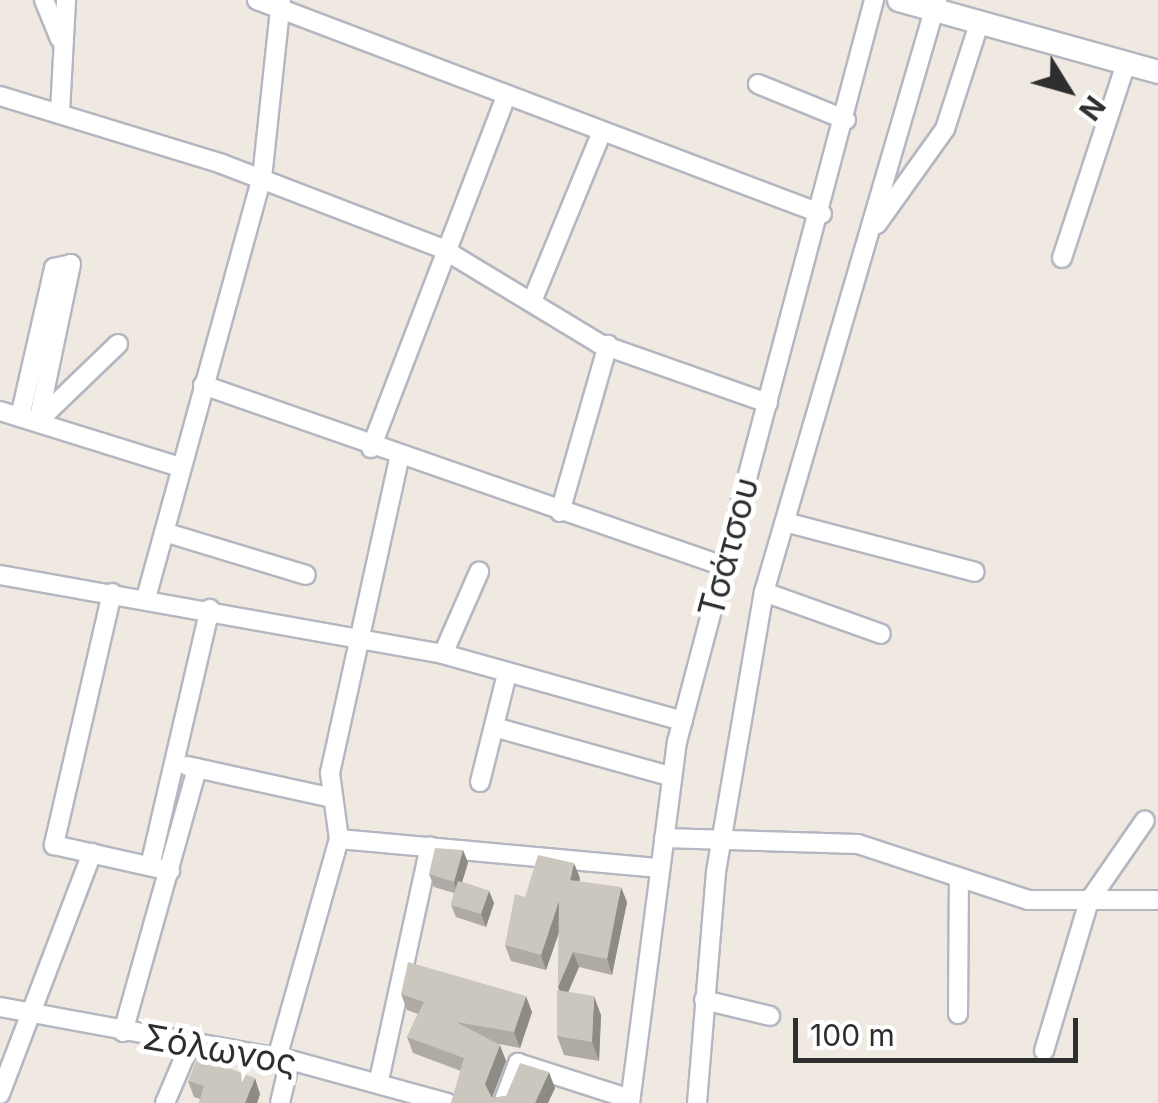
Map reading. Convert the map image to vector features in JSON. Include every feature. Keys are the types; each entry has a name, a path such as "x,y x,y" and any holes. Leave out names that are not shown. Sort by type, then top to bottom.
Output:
{"street":[{"path":"44,0 64,49"},
{"path":"60,112 66,0"},
{"path":"257,0 280,4 504,100 822,214"},
{"name":"Τσάτσου","path":"630,1101 657,868 682,721 822,214 874,0"},
{"path":"899,0 935,6 978,27 1158,72"},
{"path":"146,598 262,178 280,4"},
{"path":"697,1103 704,1000 725,833 764,592 935,6"},
{"path":"872,230 945,129 978,27"},
{"path":"1062,258 1126,63"},
{"path":"758,84 846,120"},
{"path":"0,96 262,178 443,249 608,345 768,404"},
{"path":"371,448 443,249 504,100"},
{"path":"533,299 601,134"},
{"path":"71,264 29,419 54,268 71,264"},
{"path":"29,419 118,344"},
{"path":"560,512 608,345"},
{"path":"202,385 398,458 722,566"},
{"path":"0,411 180,467"},
{"path":"286,1102 284,1059 339,839 328,797 354,637 398,458"},
{"path":"785,522 975,572"},
{"path":"164,532 306,575"},
{"path":"442,654 478,572"},
{"path":"0,576 210,608 442,654 682,721"},
{"path":"764,592 881,634"},
{"path":"112,593 54,845 170,871"},
{"path":"150,866 210,608"},
{"path":"480,782 508,674"},
{"path":"494,727 670,776"},
{"path":"173,762 328,797"},
{"path":"124,1032 197,768"},
{"path":"1044,1051 1089,901 1146,820"},
{"path":"664,838 725,833 858,844 1028,900 1158,900"},
{"path":"339,839 657,868"},
{"path":"379,1080 430,846"},
{"path":"0,1094 34,1016 92,853"},
{"path":"958,1014 959,880"},
{"path":"704,1000 770,1016"},
{"name":"Σόλωνος","path":"0,1007 284,1059 444,1099"},
{"path":"165,1103 190,1044"},
{"path":"503,1103 518,1062 630,1101"}],"building":[{"path":"435,848 463,850 454,882 429,874"},
{"path":"538,855 574,863 570,880 621,887 607,959 573,952 558,987 559,901 541,955 505,945 515,894 525,897"},
{"path":"458,881 489,891 481,914 451,905"},
{"path":"408,962 526,996 514,1032 456,1022 500,1045 485,1084 492,1098 506,1096 520,1063 549,1072 535,1103 451,1103 464,1058 407,1037 424,1002 401,994"},
{"path":"557,990 594,996 592,1042 557,1036"},
{"path":"204,1042 216,1045 211,1061 255,1078 245,1103 199,1103 204,1086 188,1081"}]}
